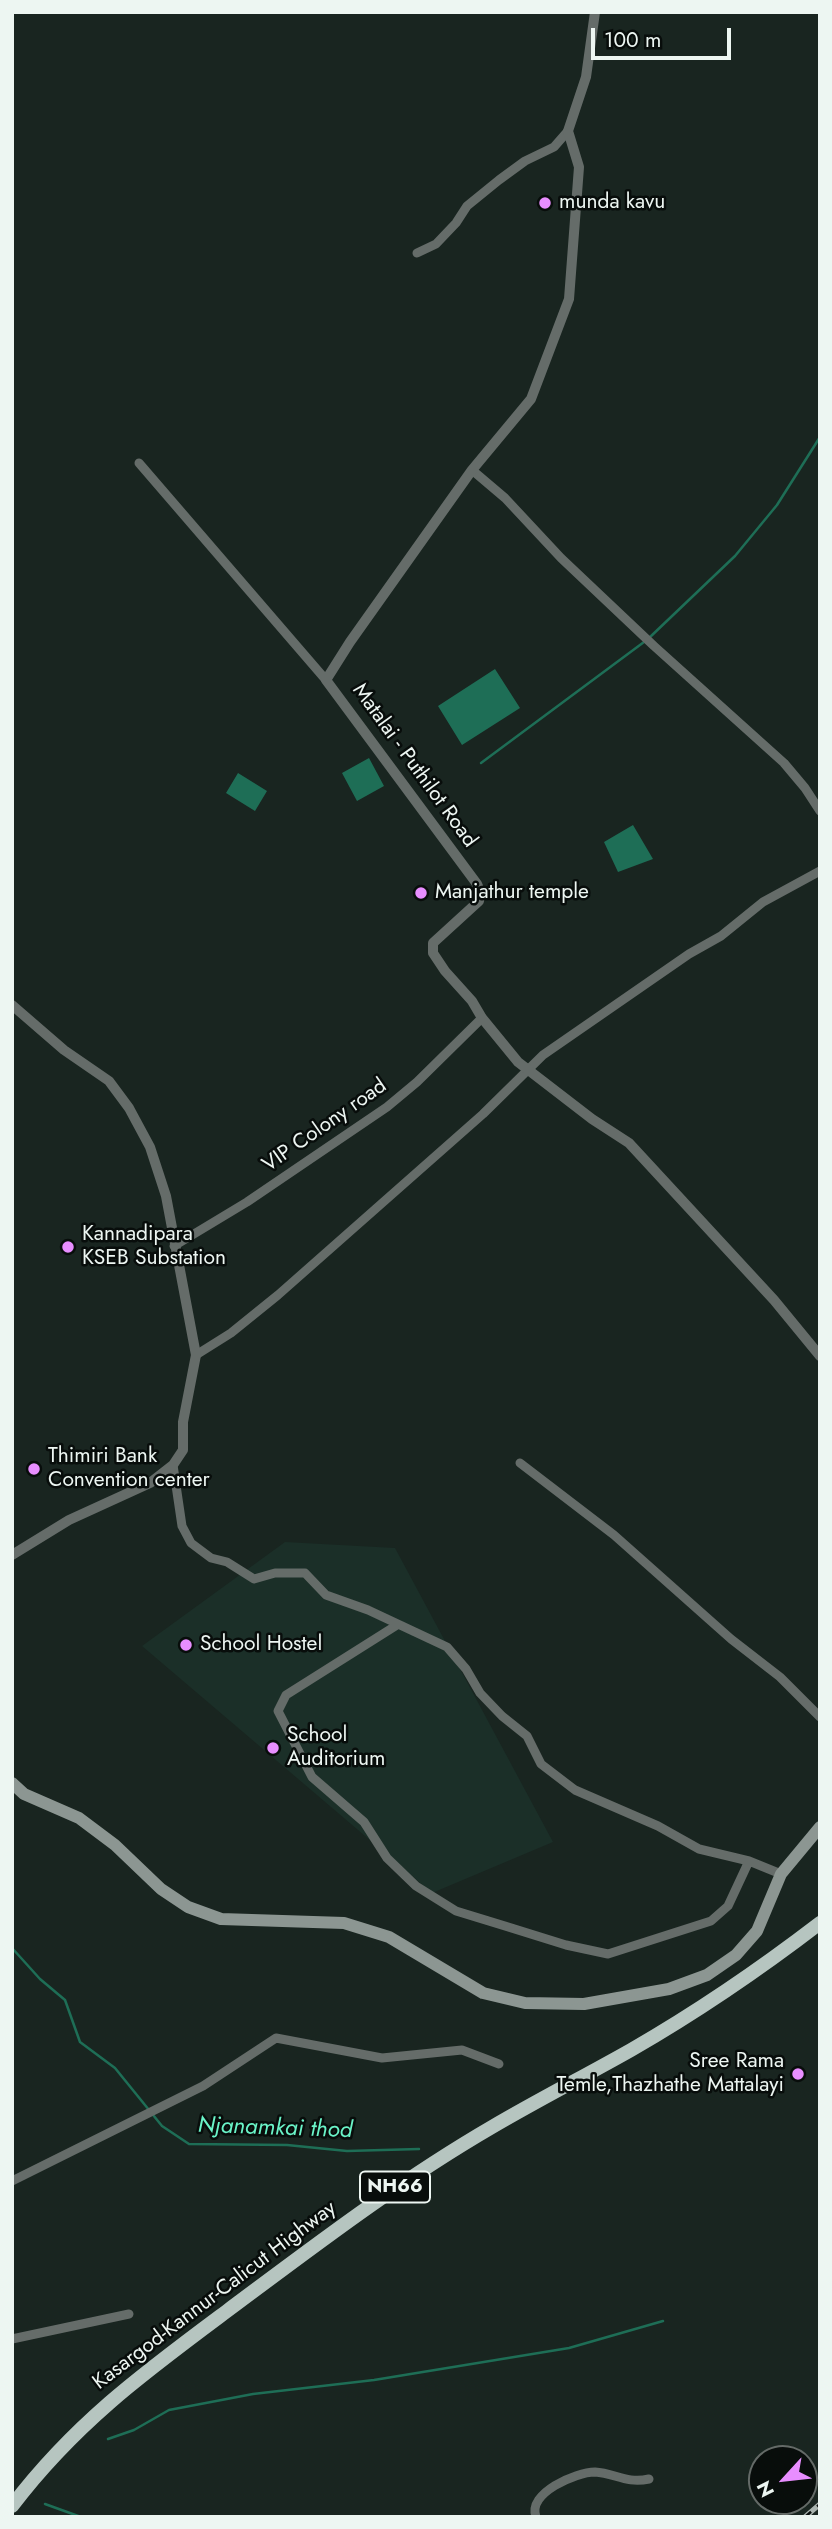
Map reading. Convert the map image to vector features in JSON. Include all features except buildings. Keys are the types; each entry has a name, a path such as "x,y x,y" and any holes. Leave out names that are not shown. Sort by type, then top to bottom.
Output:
{"highway":[{"name":"Kasargod-Kannur-Calicut Highway","path":"12,2506 73,2434 134,2380 392,2189 491,2127 633,2049 764,1966 820,1923"}],"main road":[{"path":"12,1783 24,1794 79,1818 114,1845 161,1889 188,1907 220,1919 344,1923 389,1937 483,1993 525,2003 584,2004 668,1989 707,1975 736,1955 757,1931 781,1874 820,1826"}],"street":[{"path":"417,253 436,244 456,223 467,206 525,161 554,147 568,131 586,77 595,12"},
{"name":"Matalai - Puthilot Road","path":"568,131 579,167 569,299 531,399 472,470 350,642 327,680 480,891 479,901 433,943 433,953 526,1070 629,1143 774,1300 820,1356"},
{"path":"139,463 327,680"},
{"path":"472,470 505,498 568,565 654,646 785,763 820,811"},
{"path":"196,1355 231,1333 278,1295 483,1114 526,1070 565,1039 689,954 721,936 762,902 820,871"},
{"path":"12,1005 64,1050 109,1081 129,1108 150,1147 159,1169 196,1355 183,1422 183,1450 173,1465 150,1483 69,1520 12,1555"},
{"name":"VIP Colony road","path":"174,1246 247,1202 387,1107 417,1082 482,1018"},
{"path":"520,1463 614,1535 732,1639 780,1677 820,1717"},
{"path":"173,1465 182,1526 191,1543 211,1558 227,1562 254,1579 275,1573 305,1573 326,1595 368,1610 447,1647 466,1669 481,1693 502,1716 527,1736 541,1763 575,1790 658,1826 699,1849 749,1861 781,1874"},
{"path":"397,1625 286,1695 278,1711 312,1777 364,1822 387,1858 416,1886 456,1911 566,1945 608,1954 710,1921 728,1906 749,1861"},
{"path":"12,2181 203,2086 276,2038 382,2057 462,2050 499,2064"},
{"path":"12,2339 129,2314"},
{"path":"536,2517 535,2502 543,2493 584,2473 604,2474 636,2482 649,2479"}],"shaded area":[{"path":"495,669 520,708 462,745 438,706"},
{"path":"369,758 384,786 357,801 342,773"},
{"path":"238,773 267,791 255,811 226,793"},
{"path":"633,825 653,859 618,872 604,842"},
{"path":"285,1542 395,1548 553,1842 432,1893 142,1646"}],"waterway":[{"path":"649,638 735,556 777,505 820,437"},
{"path":"481,763 644,642"},
{"name":"Njanamkai thod","path":"12,1948 40,1979 65,2000 80,2042 115,2068 162,2126 189,2144 287,2145 347,2151 419,2149"},
{"path":"108,2439 134,2430 169,2410 253,2394 374,2380 569,2348 663,2321"},
{"path":"45,2504 81,2517"}],"railway":[{"path":"805,2517 820,2504"}],"place":[{"name":"munda kavu","path":"545,203"},
{"name":"Manjathur temple","path":"421,893"},
{"name":"Kannadipara KSEB Substation","path":"68,1247"},
{"name":"Thimiri Bank Convention center","path":"34,1469"},
{"name":"School Hostel","path":"186,1645"},
{"name":"School Auditorium","path":"273,1748"},
{"name":"Sree Rama Temle,Thazhathe Mattalayi","path":"798,2074"}]}
